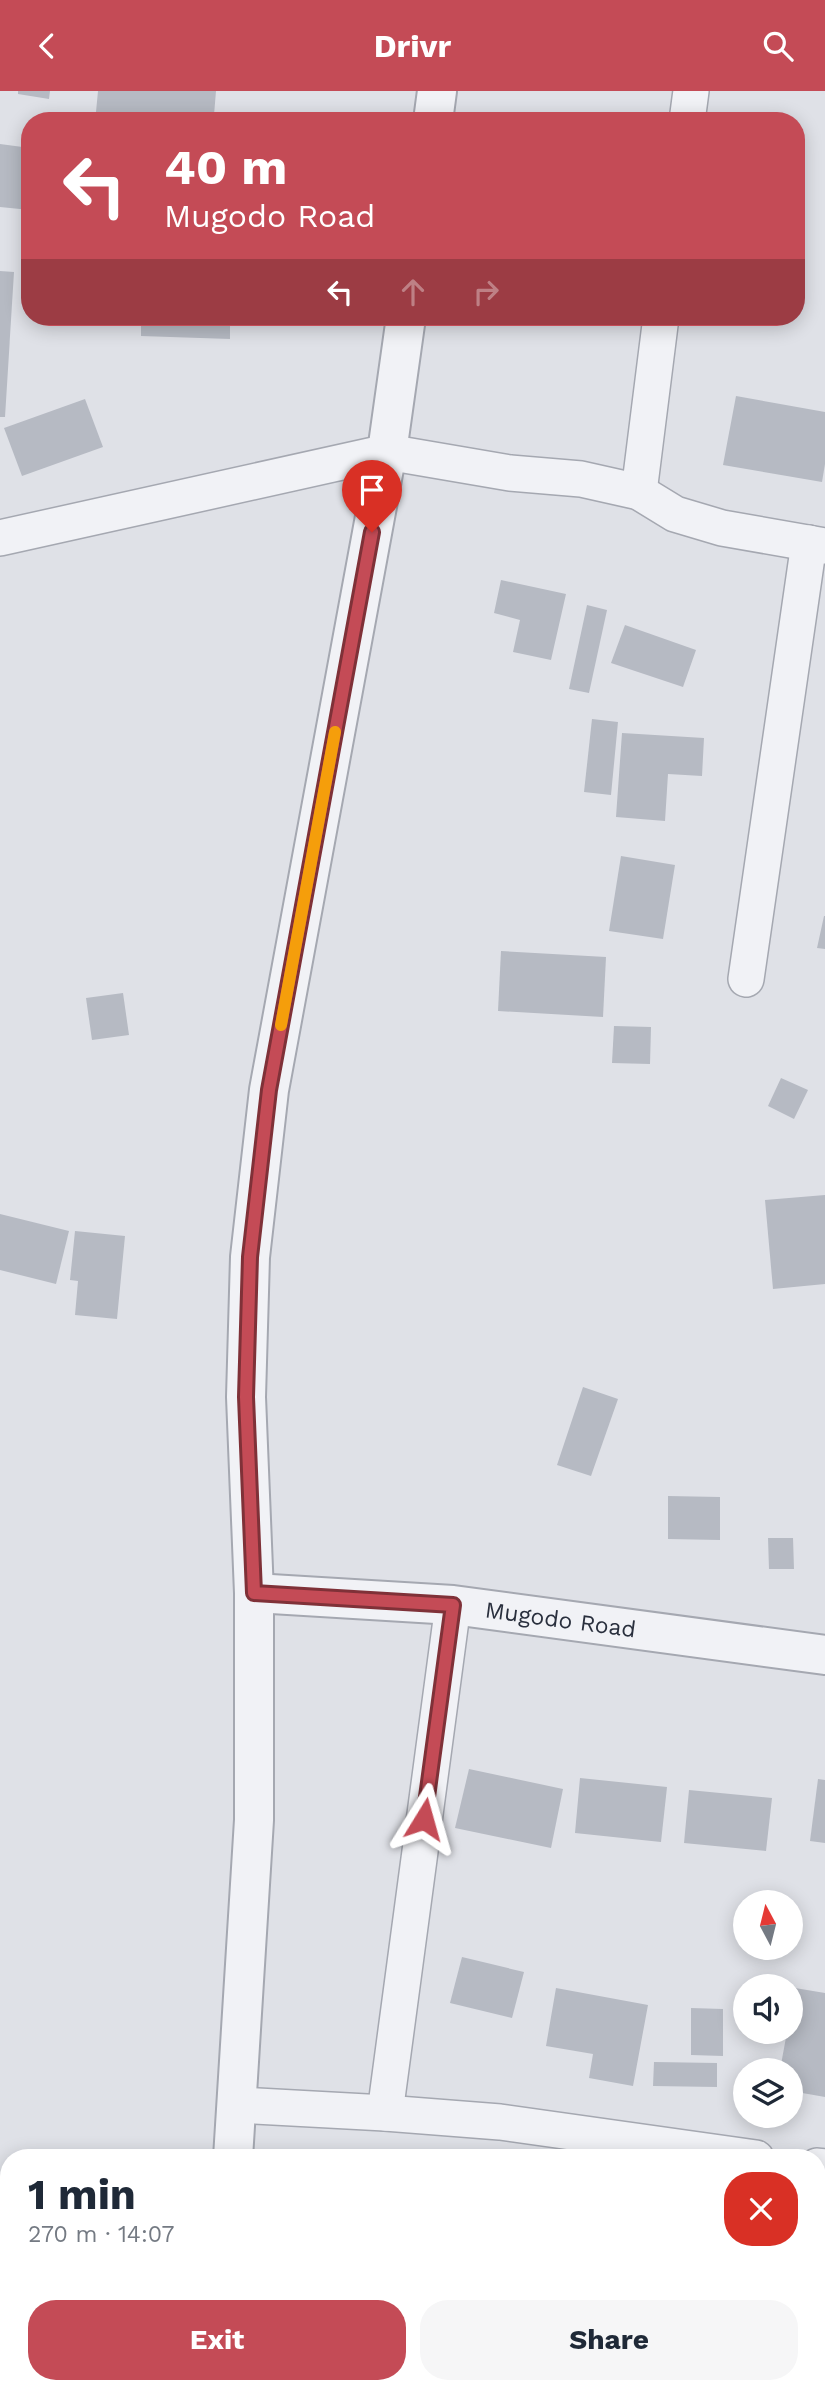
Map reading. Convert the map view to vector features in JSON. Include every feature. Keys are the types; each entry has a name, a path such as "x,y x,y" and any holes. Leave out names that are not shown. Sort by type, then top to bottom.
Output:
{"street":[{"path":"434,112 437,91"},
{"path":"688,112 691,91"},
{"path":"234,2149 254,1820 254,1593 246,1397 250,1257 267,1103 387,453 405,326"},
{"path":"639,492 661,326"},
{"path":"0,538 387,453 510,473 582,479 639,492 675,514 722,528 817,544 746,979"},
{"name":"Mugodo Road","path":"254,1593 453,1605 825,1655"},
{"path":"385,2113 453,1605"},
{"path":"238,2105 500,2122 693,2149"}],"building":[{"path":"18,91 50,91 49,99 18,94"},
{"path":"98,91 216,91 214,112 96,112"},
{"path":"0,144 21,147 21,209 0,207"},
{"path":"0,271 14,272 5,417 0,417"},
{"path":"141,326 230,326 230,339 141,336"},
{"path":"736,396 825,412 825,464 822,482 723,465"},
{"path":"85,399 103,447 22,476 4,428"},
{"path":"501,580 566,594 551,660 513,652 520,620 494,613"},
{"path":"587,605 607,610 589,693 569,689"},
{"path":"625,625 696,650 683,687 611,663"},
{"path":"592,719 618,722 611,795 584,792"},
{"path":"622,733 704,738 702,776 668,774 665,821 616,817"},
{"path":"621,856 675,865 663,939 609,931"},
{"path":"825,916 825,949 817,948"},
{"path":"501,951 606,957 603,1017 498,1011"},
{"path":"123,993 129,1035 92,1040 86,998"},
{"path":"614,1026 651,1027 650,1064 612,1063"},
{"path":"781,1078 808,1090 794,1119 768,1106"},
{"path":"825,1195 825,1284 773,1289 765,1200"},
{"path":"0,1214 69,1231 56,1284 0,1270"},
{"path":"75,1231 125,1236 117,1319 75,1315 78,1281 70,1280"},
{"path":"583,1387 618,1399 591,1476 557,1465"},
{"path":"668,1496 720,1497 720,1540 668,1539"},
{"path":"768,1538 793,1538 794,1569 769,1569"},
{"path":"469,1769 563,1789 551,1848 455,1828"},
{"path":"580,1778 667,1787 661,1842 575,1833"},
{"path":"818,1779 825,1780 825,1843 810,1841"},
{"path":"689,1790 772,1798 766,1851 684,1843"},
{"path":"462,1957 524,1972 512,2018 450,2003"},
{"path":"556,1988 648,2005 633,2086 589,2078 593,2054 546,2046"},
{"path":"803,1989 825,1993 825,2097 803,2093 803,2058 782,2058 785,2044 803,2044"},
{"path":"691,2008 723,2009 723,2056 691,2055"},
{"path":"654,2062 717,2063 717,2087 653,2086"}],"slow traffic":[{"path":"281,1025 335,732"}],"route":[{"path":"372,532 269,1090 250,1257 246,1397 254,1593 453,1605 424,1819"}]}
